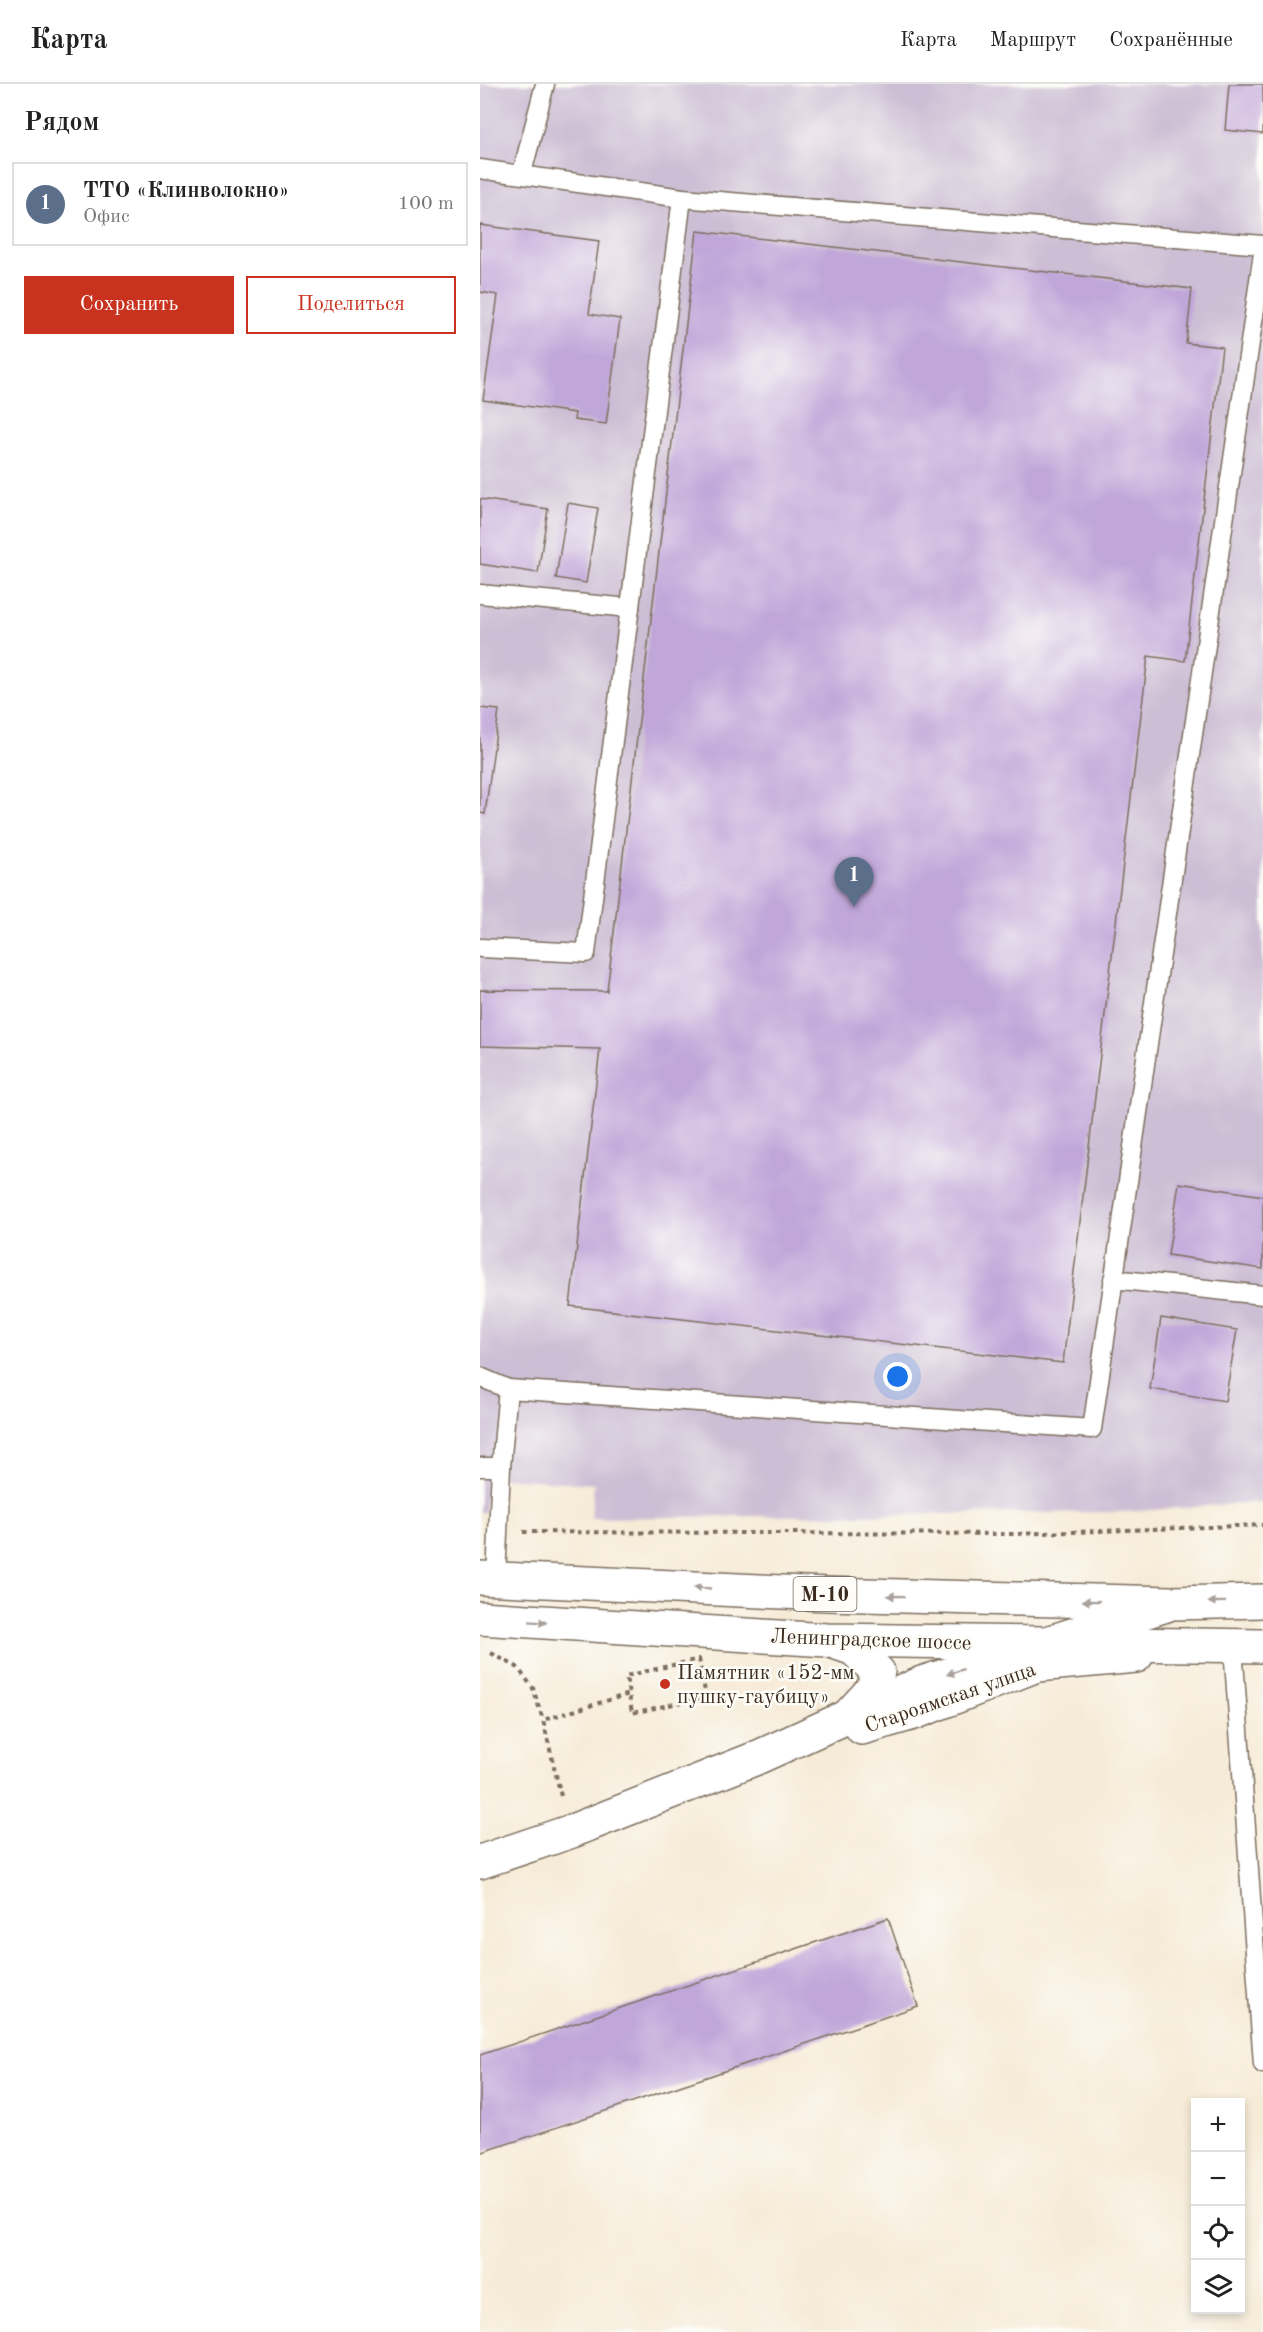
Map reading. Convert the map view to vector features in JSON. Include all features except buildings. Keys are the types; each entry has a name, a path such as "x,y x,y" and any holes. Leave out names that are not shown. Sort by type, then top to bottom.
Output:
{"main road":[{"name":"Ленинградское шоссе","path":"488,1578 827,1594 1171,1603 1263,1601"},
{"name":"Староямская улица","path":"480,1862 572,1831 754,1760 922,1683 1171,1603"},
{"name":"Ленинградское шоссе","path":"480,1618 827,1640 1239,1647"},
{"path":"827,1640 854,1649 878,1672 873,1689 849,1715"},
{"name":"Староямская улица","path":"754,1760 914,1713 1037,1665 1239,1647"}],"lane":[{"path":"522,173 545,84"},
{"path":"480,169 522,173 682,198 1263,245"},
{"path":"480,948 586,953 682,198"},
{"path":"480,1377 508,1389 1092,1429 1263,254"},
{"path":"480,594 630,608"},
{"path":"1113,1279 1263,1295"},
{"path":"488,1578 497,1532 508,1389"},
{"path":"480,1467 501,1467"},
{"path":"1239,1647 1263,2064"}],"path":[{"path":"497,1532 1016,1534 1263,1525"},
{"path":"489,1652 517,1667 533,1688 561,1796"},
{"path":"699,1659 706,1697 632,1713 629,1694 626,1676 699,1659"},
{"path":"543,1720 629,1694"}],"shaded area":[{"path":"480,84 1263,84 1263,1502 1122,1512 591,1518 594,1484 486,1477 485,1512 480,1512"}],"place":[{"name":"ТТО «Клинволокно»","path":"854,907"},
{"name":"Памятник «152-мм пушку-гаубицу»","path":"665,1684"}]}
